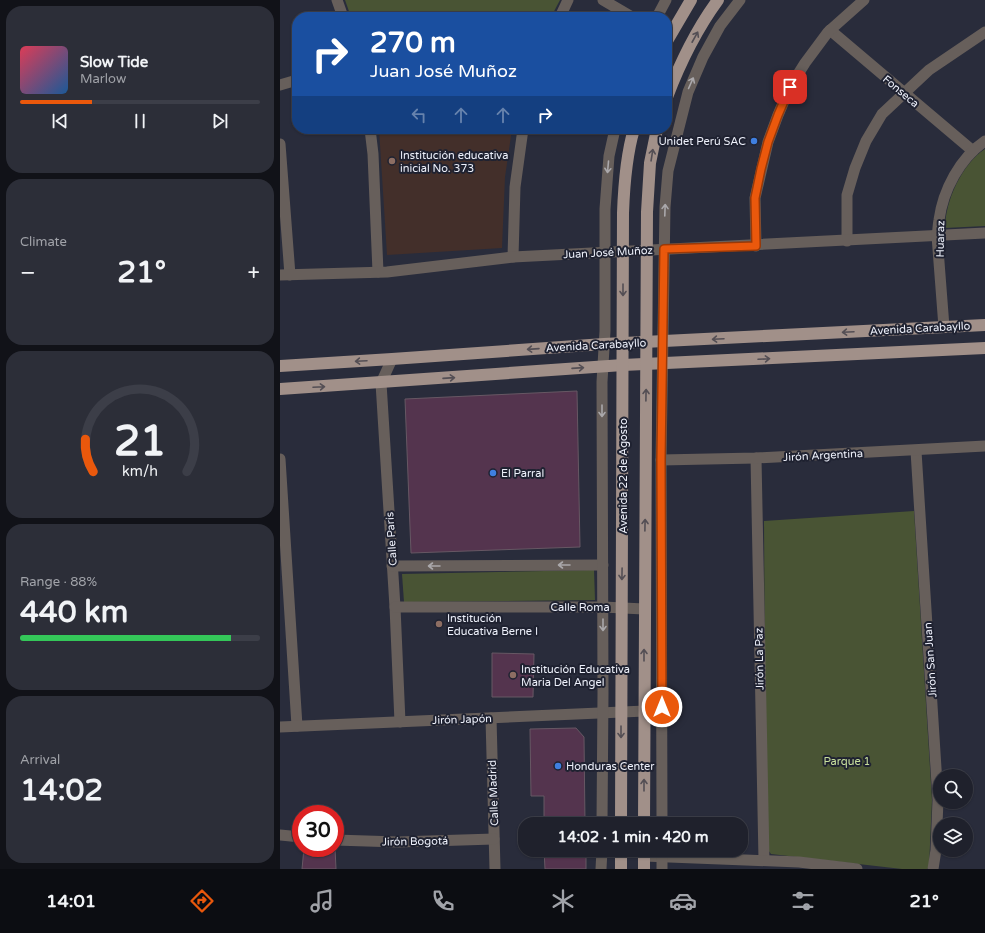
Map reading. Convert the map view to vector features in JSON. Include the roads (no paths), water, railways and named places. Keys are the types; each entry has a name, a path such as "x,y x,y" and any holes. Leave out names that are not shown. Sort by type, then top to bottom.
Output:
{"main road":[{"path":"672,33 690,0"},
{"path":"672,84 695,36 718,0"},
{"name":"Avenida 22 de Agosto","path":"621,817 624,186 633,134"},
{"name":"Avenida 22 de Agosto","path":"644,817 644,609 648,186 650,163 656,134"},
{"name":"Avenida Carabayllo","path":"280,366 604,344 985,325"},
{"name":"Avenida Carabayllo","path":"280,389 623,365 985,348"},
{"path":"620,869 621,857"},
{"path":"644,857 644,869"}],"street":[{"path":"337,0 341,12"},
{"path":"562,12 568,0"},
{"path":"603,0 623,12"},
{"path":"660,12 666,0"},
{"path":"662,817 661,460 664,207 668,171 688,92 706,51 720,26 740,0"},
{"path":"756,246 755,198 761,169 778,115 790,87 805,63 830,30 864,0"},
{"name":"Fonseca","path":"830,30 972,151"},
{"path":"847,241 847,195 855,168 866,142 882,114 929,70 985,32"},
{"path":"280,85 292,81"},
{"path":"371,134 373,154 378,272"},
{"path":"513,257 516,187 522,134"},
{"name":"Avenida 22 de Agosto","path":"602,817 603,367 606,252 605,209 609,156 614,134"},
{"name":"Huaraz","path":"944,327 937,236 938,220 944,199 953,178 972,151 985,141"},
{"path":"280,144 285,275"},
{"name":"Juan José Muñoz","path":"285,275 378,272 513,257 756,246 985,233"},
{"name":"Calle París","path":"392,359 381,383 395,607 400,722"},
{"name":"Jirón Argentina","path":"661,460 756,458 916,451 985,446"},
{"name":"Jirón San Juan","path":"916,451 938,800 936,850 933,869"},
{"name":"Jirón La Paz","path":"756,458 764,860"},
{"path":"280,459 297,726"},
{"path":"392,566 603,565"},
{"name":"Calle Roma","path":"395,607 603,607 644,609"},
{"name":"Jirón Japón","path":"280,727 645,711"},
{"name":"Calle Madrid","path":"491,718 495,869"},
{"path":"280,835 292,836"},
{"name":"Jirón Bogotá","path":"344,840 398,842 494,839"},
{"path":"601,869 602,857"},
{"path":"662,857 662,869"},
{"path":"720,857 799,862 857,869"}],"place":[{"name":"Unidet Perú SAC","path":"754,141"},
{"name":"Institución educativa inicial No. 373","path":"392,161"},
{"name":"El Parral","path":"493,473"},
{"name":"Institución Educativa Berne I","path":"439,624"},
{"name":"Institución Educativa Maria Del Angel","path":"513,675"},
{"name":"Honduras Center","path":"558,766"}],"park label":[{"name":"Parque 1","path":"847,761"}]}
